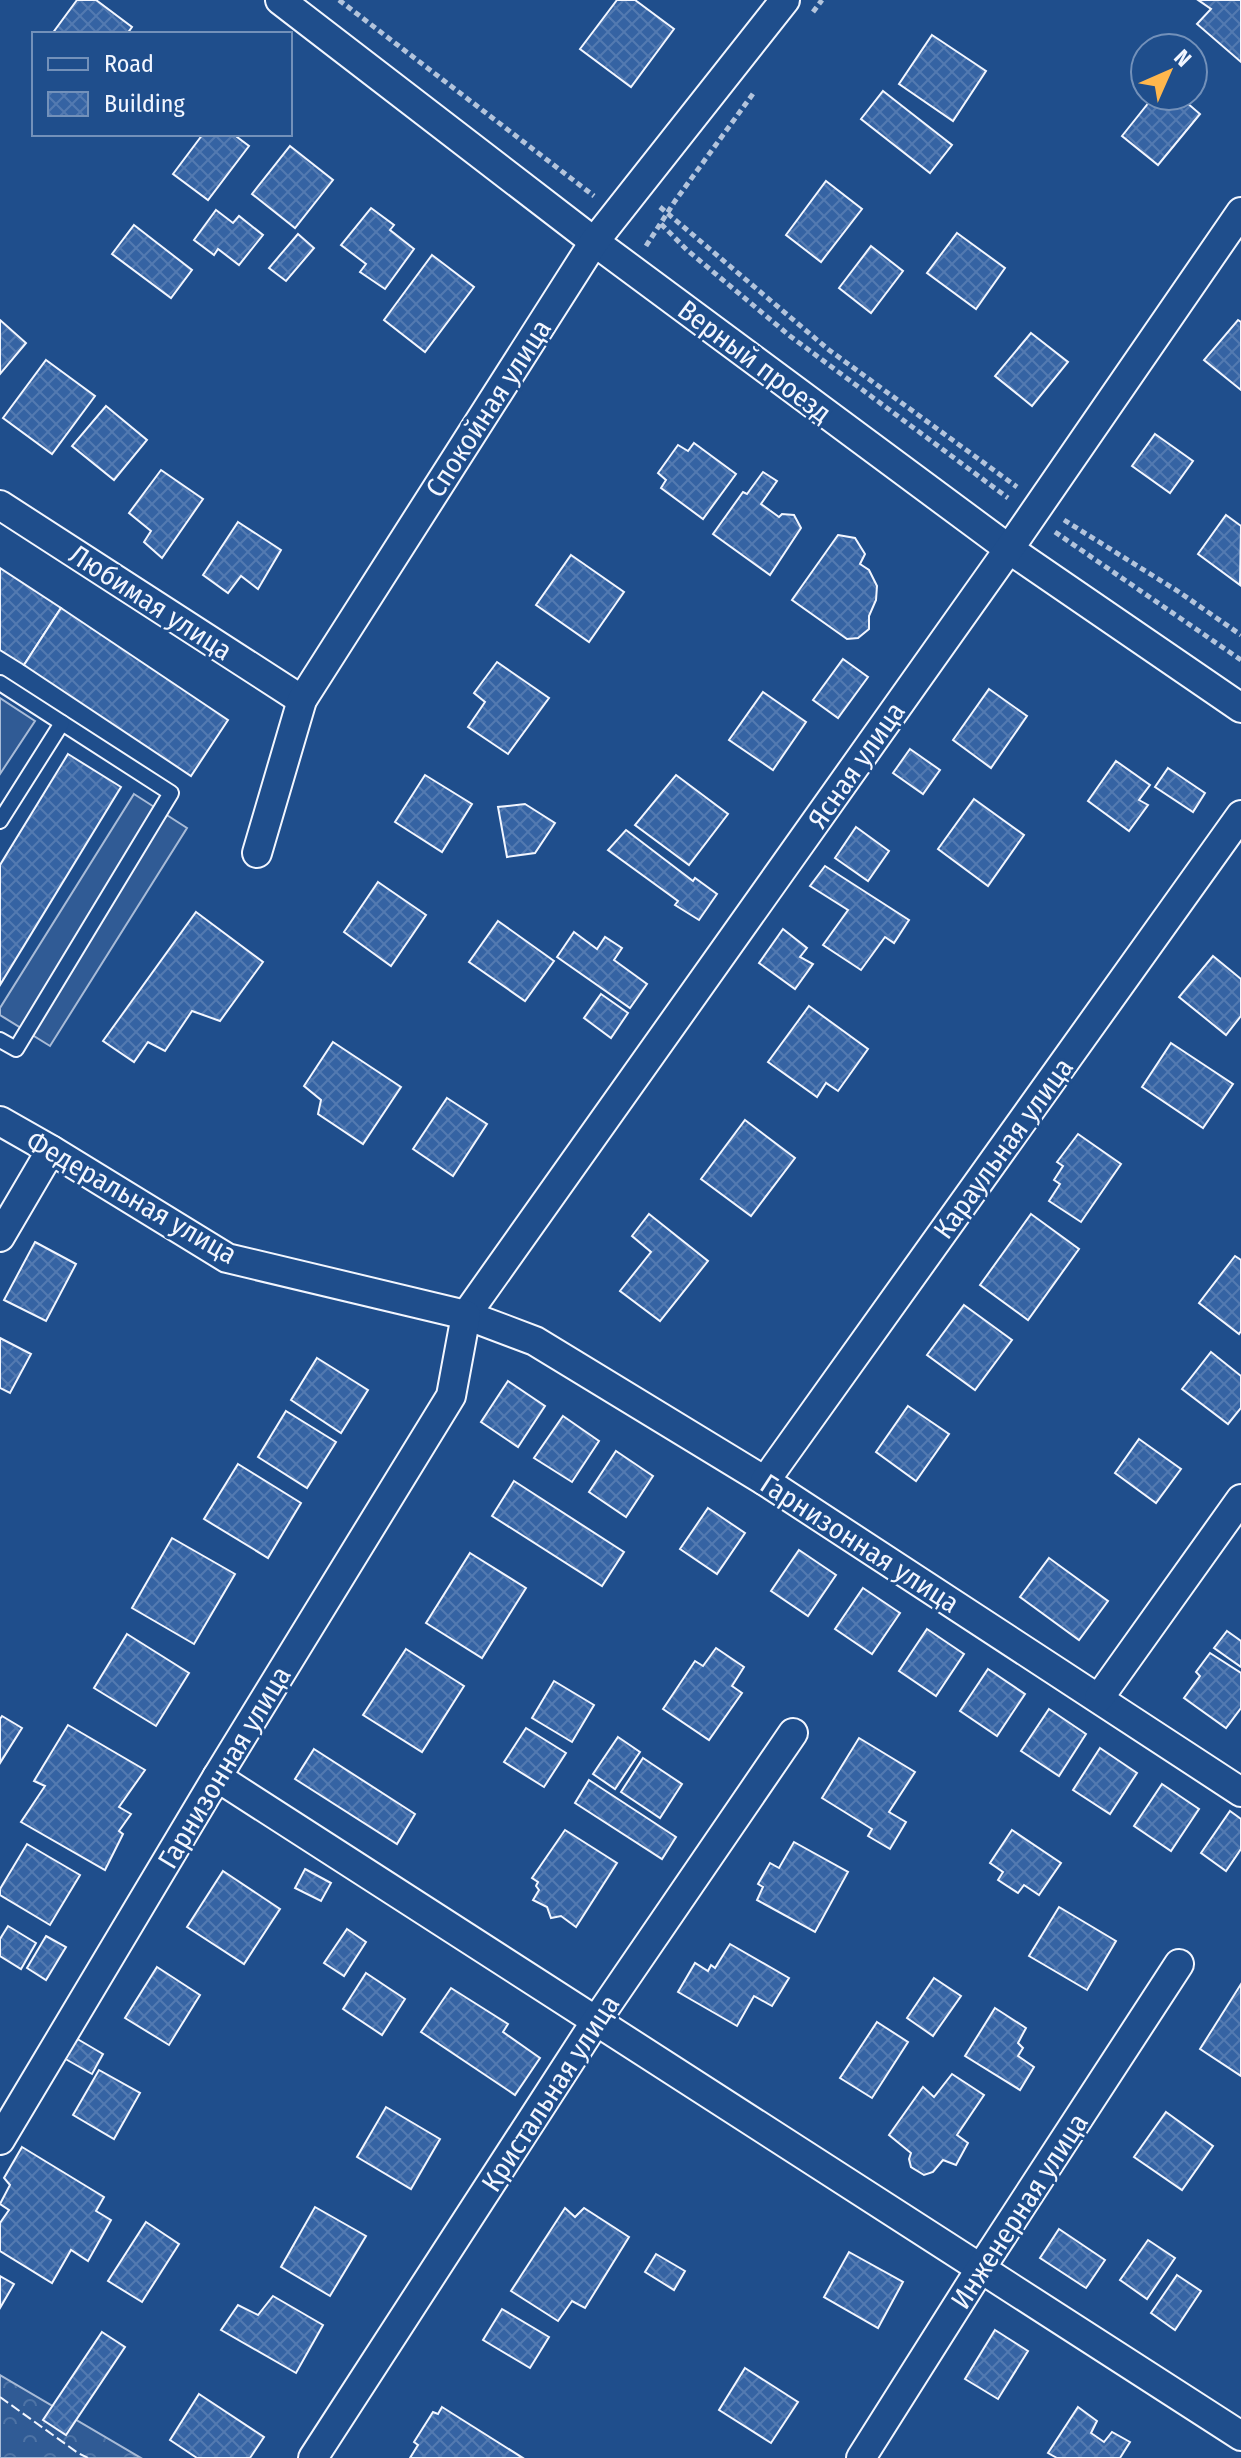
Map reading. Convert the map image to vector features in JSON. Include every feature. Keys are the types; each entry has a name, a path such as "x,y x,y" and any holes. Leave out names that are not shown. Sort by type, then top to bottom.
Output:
{"street":[{"name":"Верный проезд","path":"280,0 594,242 1009,549 1241,708"},
{"name":"Спокойная улица","path":"257,853 302,700 594,242 785,0"},
{"name":"Ясная улица","path":"466,1315 1009,549 1241,212"},
{"name":"Любимая улица","path":"0,505 302,700"},
{"name":"Караульная улица","path":"765,1481 1241,815"},
{"name":"Федеральная улица","path":"0,1121 227,1258 466,1315"},
{"path":"0,1237 51,1150"},
{"name":"Гарнизонная улица","path":"0,2140 217,1777 451,1396 466,1315 535,1341 765,1481 1241,1792"},
{"path":"1099,1698 1241,1499"},
{"name":"Кристальная улица","path":"313,2458 596,2021 793,1733"},
{"path":"217,1777 1241,2436"},
{"name":"Инженерная улица","path":"861,2458 1179,1964"}],"lane":[{"path":"0,683 171,793 16,1049 0,1040"},
{"path":"0,821 62,723"}],"path":[{"path":"339,0 598,200"},
{"path":"807,21 822,0"},
{"path":"631,269 756,90"},
{"path":"636,189 829,350 1036,510 1241,660"},
{"path":"661,224 687,250 790,336 862,391 1036,510 1179,592 1241,635"}],"green space":[{"path":"0,2375 141,2458 0,2458"}],"shaded area":[{"path":"0,698 35,721 0,774"},
{"path":"134,794 187,828 50,1046 0,1015 0,1008"}],"building":[{"path":"77,0 96,0 132,27 128,32 53,32"},
{"path":"617,0 635,0 674,29 631,87 580,49"},
{"path":"1198,0 1241,0 1241,62 1197,24 1211,9"},
{"path":"932,35 986,71 953,121 899,84"},
{"path":"883,91 952,145 930,173 861,119"},
{"path":"1141,112 1200,114 1158,165 1122,136"},
{"path":"202,136 236,136 249,146 208,200 173,174"},
{"path":"290,146 333,180 295,228 252,194"},
{"path":"826,181 862,209 821,262 786,235"},
{"path":"371,208 394,225 390,230 414,249 385,289 360,272 366,264 341,245"},
{"path":"216,210 233,223 239,216 263,235 239,265 218,249 214,255 194,240"},
{"path":"134,225 192,270 171,298 112,254"},
{"path":"957,233 1005,268 976,309 927,273"},
{"path":"298,234 314,248 286,281 269,268"},
{"path":"871,246 903,271 871,313 839,288"},
{"path":"432,255 474,287 425,352 384,320"},
{"path":"0,320 26,343 0,374"},
{"path":"1238,320 1241,322 1241,390 1204,360"},
{"path":"1031,333 1068,362 1032,406 995,376"},
{"path":"46,360 95,396 52,454 3,418"},
{"path":"106,406 147,440 114,480 72,446"},
{"path":"1155,434 1193,461 1170,493 1132,466"},
{"path":"694,443 736,474 703,519 661,488 666,480 658,473 678,445 688,451"},
{"path":"161,470 203,499 162,558 144,542 151,531 129,513"},
{"path":"763,472 777,481 761,504 779,517 782,514 794,515 801,528 770,575 713,534 743,492 747,494"},
{"path":"1226,515 1241,526 1240,585 1198,554"},
{"path":"238,522 281,550 258,589 241,576 228,593 203,575"},
{"path":"838,535 855,538 865,554 860,564 869,570 877,586 869,629 858,638 847,639 792,600"},
{"path":"571,555 624,592 589,642 536,605"},
{"path":"0,568 61,608 24,665 0,650"},
{"path":"61,608 228,720 191,776 24,665"},
{"path":"843,659 868,677 838,718 813,700"},
{"path":"497,662 549,698 508,754 468,727 485,702 474,693"},
{"path":"989,689 1027,716 991,768 953,740"},
{"path":"763,692 806,722 773,770 729,740"},
{"path":"910,749 940,770 923,794 893,773"},
{"path":"68,754 121,787 0,985 0,865"},
{"path":"1116,761 1150,785 1139,800 1148,805 1129,831 1088,801"},
{"path":"1168,768 1205,793 1193,812 1155,787"},
{"path":"425,775 472,804 442,852 395,822"},
{"path":"676,775 728,814 689,865 635,825"},
{"path":"974,799 1024,835 988,886 938,849"},
{"path":"525,804 555,823 535,853 507,857 498,807"},
{"path":"856,827 889,851 868,881 835,858"},
{"path":"626,830 693,881 695,878 717,894 699,920 675,905 678,901 608,850"},
{"path":"825,866 909,920 894,943 885,937 861,970 823,945 848,910 810,886"},
{"path":"378,882 426,915 391,966 344,932"},
{"path":"196,912 263,962 220,1021 192,1011 165,1051 148,1042 134,1062 103,1041"},
{"path":"498,921 554,961 525,1001 469,962"},
{"path":"783,929 807,948 800,957 813,964 795,989 759,963"},
{"path":"574,932 597,949 605,937 622,948 614,960 647,984 630,1008 557,957"},
{"path":"1213,956 1241,979 1241,1016 1226,1035 1179,997"},
{"path":"601,994 628,1013 611,1038 584,1018"},
{"path":"809,1006 868,1049 838,1091 826,1083 817,1097 768,1062"},
{"path":"333,1042 401,1087 363,1144 318,1114 321,1100 304,1086"},
{"path":"1171,1043 1233,1084 1203,1128 1142,1087"},
{"path":"447,1098 487,1124 453,1176 413,1149"},
{"path":"745,1120 795,1158 751,1216 701,1179"},
{"path":"1078,1134 1121,1164 1081,1222 1049,1201 1060,1184 1054,1180 1063,1166 1057,1162"},
{"path":"649,1214 708,1261 660,1321 620,1291 651,1252 632,1236"},
{"path":"1031,1214 1079,1249 1028,1320 980,1285"},
{"path":"35,1242 76,1264 46,1321 4,1300"},
{"path":"1235,1256 1241,1260 1239,1334 1199,1303"},
{"path":"964,1305 1012,1340 975,1390 927,1355"},
{"path":"0,1338 31,1354 10,1393 0,1388"},
{"path":"1211,1352 1241,1376 1241,1408 1228,1424 1182,1389"},
{"path":"317,1358 368,1390 341,1433 291,1400"},
{"path":"508,1381 545,1406 518,1447 481,1422"},
{"path":"908,1406 949,1434 916,1481 876,1452"},
{"path":"286,1411 336,1442 307,1488 258,1457"},
{"path":"563,1416 599,1441 572,1482 534,1458"},
{"path":"1139,1439 1181,1469 1156,1503 1115,1473"},
{"path":"616,1451 653,1476 626,1517 589,1492"},
{"path":"238,1464 301,1503 268,1558 204,1519"},
{"path":"514,1481 624,1552 602,1586 492,1516"},
{"path":"708,1508 745,1533 717,1574 680,1549"},
{"path":"172,1538 235,1574 194,1644 132,1608"},
{"path":"799,1550 836,1575 808,1616 771,1591"},
{"path":"470,1553 526,1588 482,1658 426,1623"},
{"path":"1049,1558 1108,1601 1079,1640 1020,1597"},
{"path":"863,1588 900,1613 872,1654 835,1629"},
{"path":"927,1629 964,1654 936,1696 899,1671"},
{"path":"1227,1631 1241,1641 1241,1667 1214,1648"},
{"path":"127,1634 189,1673 156,1726 94,1688"},
{"path":"716,1648 744,1667 732,1686 742,1693 709,1740 663,1709 695,1661 703,1666"},
{"path":"406,1649 464,1686 422,1752 363,1715"},
{"path":"1210,1653 1241,1673 1241,1708 1226,1728 1184,1698 1200,1676 1196,1672"},
{"path":"988,1669 1025,1694 997,1736 960,1711"},
{"path":"554,1681 594,1705 572,1742 532,1718"},
{"path":"1049,1709 1086,1734 1059,1776 1021,1751"},
{"path":"2,1716 22,1728 0,1763 0,1719"},
{"path":"68,1725 145,1770 119,1807 131,1814 119,1831 123,1834 105,1870 21,1822 45,1786 34,1781"},
{"path":"526,1728 566,1753 544,1787 504,1762"},
{"path":"618,1737 640,1752 615,1789 593,1774"},
{"path":"859,1738 915,1772 889,1812 906,1822 890,1849 868,1836 872,1829 822,1798"},
{"path":"1100,1748 1137,1773 1110,1814 1073,1790"},
{"path":"314,1749 415,1814 397,1844 295,1779"},
{"path":"643,1758 682,1784 660,1818 621,1792"},
{"path":"589,1780 676,1837 662,1859 575,1803"},
{"path":"1162,1784 1199,1809 1171,1851 1134,1826"},
{"path":"1230,1811 1241,1819 1241,1849 1226,1871 1201,1853"},
{"path":"565,1830 617,1863 576,1927 561,1916 551,1918 547,1907 533,1900 539,1890 536,1886 538,1882 532,1878"},
{"path":"1012,1830 1061,1863 1039,1895 1024,1885 1018,1893 998,1880 1003,1872 990,1863"},
{"path":"794,1842 848,1872 815,1932 757,1900 763,1887 758,1884 770,1863 779,1868"},
{"path":"27,1844 80,1875 50,1925 0,1895 0,1889"},
{"path":"305,1869 331,1883 321,1901 295,1888"},
{"path":"223,1871 280,1909 244,1964 187,1927"},
{"path":"1059,1907 1116,1941 1087,1990 1029,1956"},
{"path":"8,1926 36,1943 21,1969 0,1956 0,1939"},
{"path":"347,1929 366,1942 344,1976 324,1963"},
{"path":"46,1936 66,1947 46,1980 27,1968"},
{"path":"730,1944 789,1978 772,2006 754,1996 737,2026 678,1992 695,1963 708,1971 711,1965 715,1968"},
{"path":"157,1967 200,1995 169,2045 125,2018"},
{"path":"366,1973 405,1999 382,2035 343,2009"},
{"path":"934,1978 961,1996 933,2036 907,2018"},
{"path":"1241,1984 1241,2076 1200,2049"},
{"path":"451,1988 508,2024 503,2032 540,2058 515,2095 421,2032"},
{"path":"995,2008 1026,2028 1018,2043 1023,2048 1018,2056 1034,2067 1020,2090 965,2056"},
{"path":"877,2022 908,2042 872,2098 840,2078"},
{"path":"74,2037 103,2054 92,2074 62,2057"},
{"path":"99,2070 140,2093 114,2139 73,2115"},
{"path":"952,2074 984,2095 957,2135 968,2143 956,2165 943,2160 933,2172 924,2175 911,2167 911,2153 889,2135 923,2087 934,2097"},
{"path":"386,2107 440,2139 411,2189 357,2157"},
{"path":"1166,2112 1213,2146 1182,2190 1134,2157"},
{"path":"22,2147 104,2197 96,2211 111,2220 88,2261 71,2250 52,2283 0,2251 0,2223 9,2210 0,2204 10,2185 4,2178"},
{"path":"315,2207 366,2236 330,2296 281,2267"},
{"path":"565,2208 575,2217 584,2208 629,2237 585,2308 572,2301 558,2321 511,2291"},
{"path":"146,2222 179,2244 142,2302 108,2281"},
{"path":"1059,2229 1105,2260 1086,2288 1040,2258"},
{"path":"1148,2240 1175,2258 1147,2299 1120,2280"},
{"path":"849,2252 903,2282 878,2328 824,2297"},
{"path":"656,2254 685,2271 674,2290 645,2272"},
{"path":"1177,2275 1201,2291 1175,2330 1151,2313"},
{"path":"0,2276 14,2284 0,2308"},
{"path":"273,2296 323,2325 296,2373 221,2330 238,2305 258,2315"},
{"path":"502,2309 549,2337 530,2368 483,2340"},
{"path":"995,2330 1028,2351 998,2399 965,2379"},
{"path":"102,2332 125,2347 66,2435 43,2420"},
{"path":"745,2368 798,2402 771,2443 719,2410"},
{"path":"199,2394 264,2437 250,2458 197,2458 170,2440"},
{"path":"442,2407 523,2458 410,2458 418,2445 414,2442 433,2412 438,2414"},
{"path":"1078,2407 1097,2421 1091,2433 1104,2442 1112,2432 1130,2442 1120,2458 1057,2458 1048,2453"}],"fence":[{"path":"0,2397 88,2458"}]}
